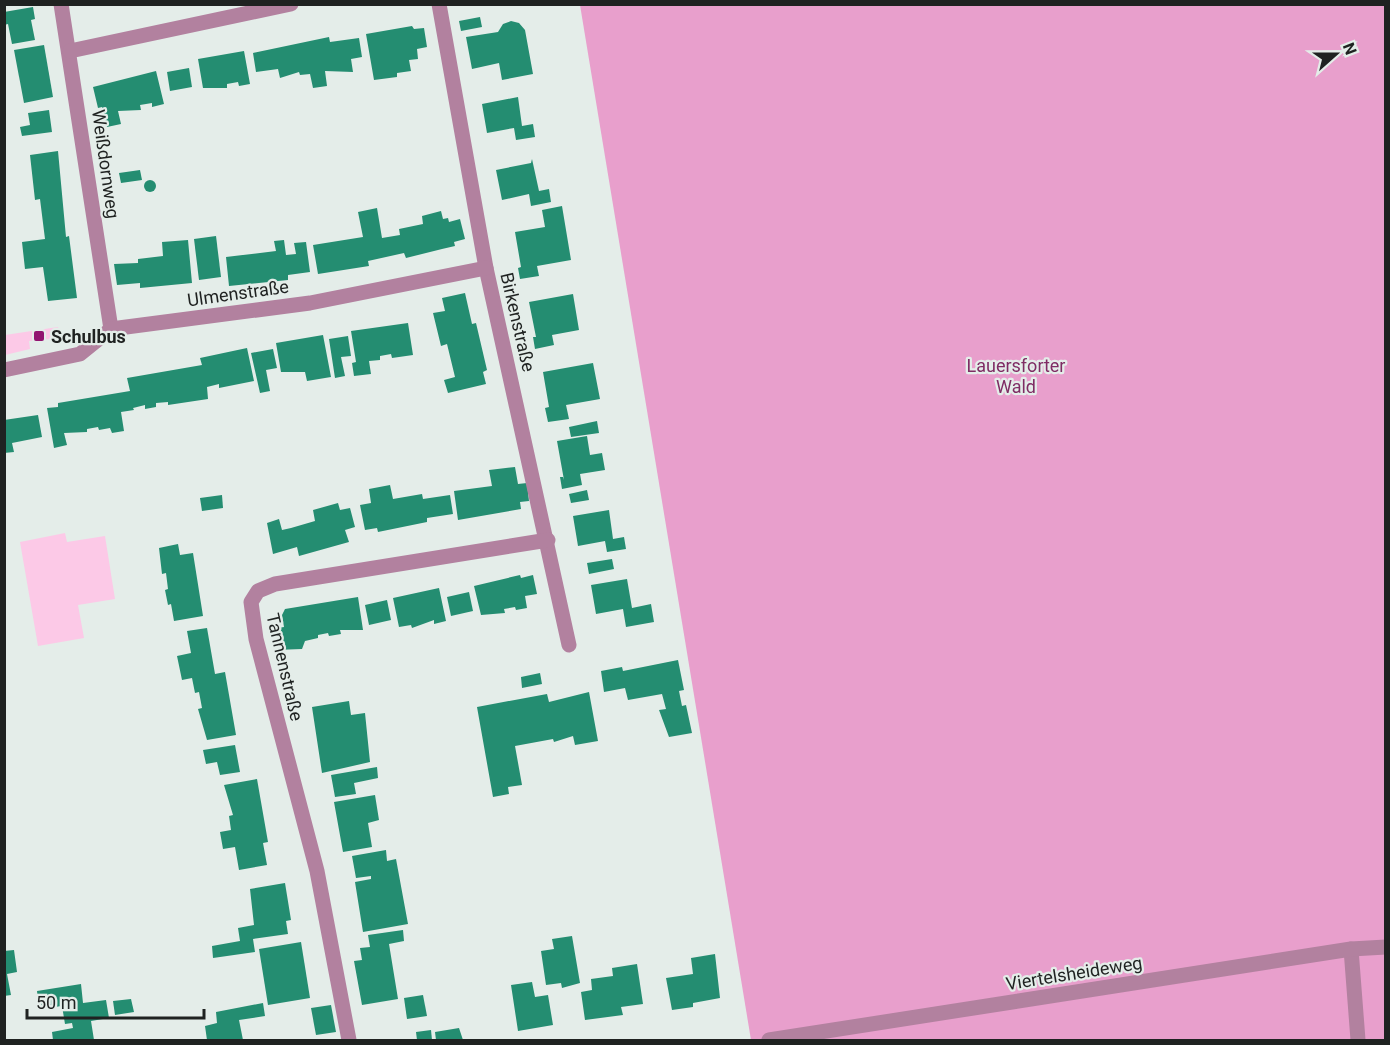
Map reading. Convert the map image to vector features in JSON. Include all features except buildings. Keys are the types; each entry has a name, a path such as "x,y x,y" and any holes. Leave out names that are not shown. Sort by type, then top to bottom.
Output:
{"street":[{"name":"Weißdornweg","path":"61,4 111,329"},
{"path":"70,51 291,4"},
{"name":"Birkenstraße","path":"439,4 486,268 548,540 569,645"},
{"name":"Ulmenstraße","path":"111,329 309,303 486,268"},
{"path":"4,370 80,354 111,329"},
{"name":"Tannenstraße","path":"349,1041 317,871 256,639 250,602 258,591 275,584 548,540"},
{"name":"Viertelsheideweg","path":"769,1041 1351,949 1386,947"},
{"path":"1351,949 1358,1041"}],"shaded area":[{"path":"58,327 61,338 29,341 30,349 5,355 5,335"},
{"path":"65,533 67,542 105,536 115,599 78,605 84,638 38,646 20,542"}],"green space":[{"name":"Lauersforter Wald","path":"580,5 1385,5 1385,1040 751,1040"}],"place":[{"name":"Schulbus","path":"39,336"}]}
